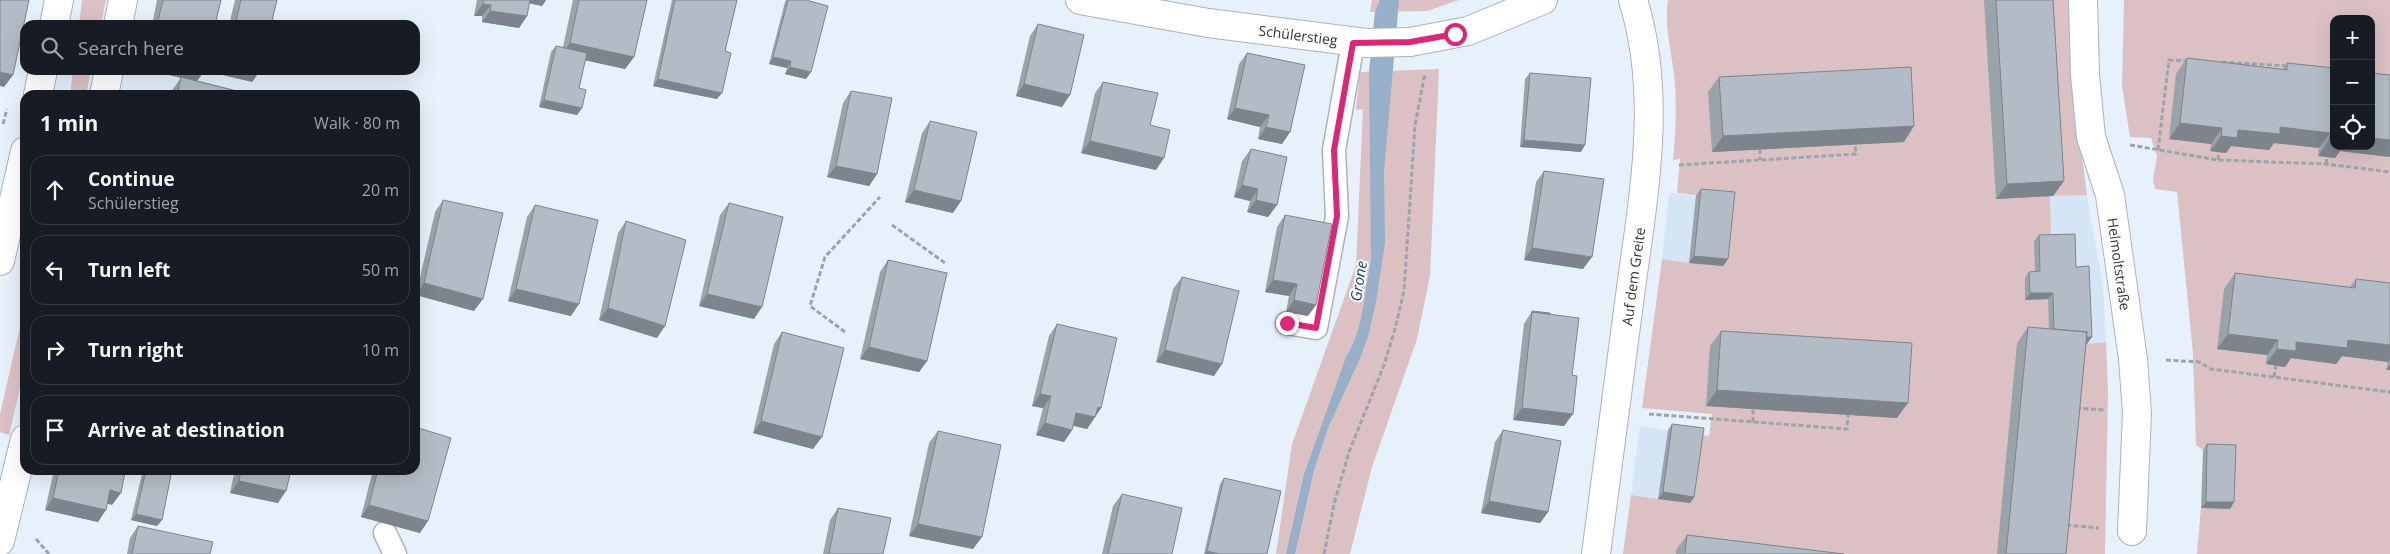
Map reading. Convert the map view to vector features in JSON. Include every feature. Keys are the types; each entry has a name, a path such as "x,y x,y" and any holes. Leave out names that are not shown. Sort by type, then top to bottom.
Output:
{"street":[{"path":"55,20 59,0"},
{"path":"119,20 123,0"},
{"name":"Schülerstieg","path":"1080,0 1208,23 1360,43 1421,40 1468,31 1543,0"},
{"name":"Auf dem Greite","path":"1596,554 1648,162 1648,88 1639,19 1633,0"},
{"name":"Helmoltstraße","path":"2083,0 2084,74 2091,137 2110,195 2133,359 2137,413 2132,530"},
{"path":"39,90 42,75"},
{"path":"105,90 107,75"},
{"path":"0,261 20,173"},
{"path":"0,541 20,459"}],"lane":[{"path":"1287,323 1316,328 1337,216 1334,150 1360,43"},
{"path":"385,533 395,554"}],"path":[{"path":"1324,554 1334,504 1349,452 1384,365 1404,291 1421,40"},
{"path":"2158,150 2169,60 2189,61"},
{"path":"2219,62 2297,67"},
{"path":"2091,137 2218,160 2326,164 2390,172"},
{"path":"1648,162 1673,166 1856,154 1855,144"},
{"path":"1760,149 1760,160"},
{"path":"2218,160 2219,152"},
{"path":"2326,164 2327,157"},
{"path":"845,332 810,306 825,257 880,197"},
{"path":"892,225 945,263"},
{"path":"2133,359 2199,362 2211,369 2390,392"},
{"path":"2274,377 2276,366"},
{"path":"1753,409 1753,422"},
{"path":"1614,412 1847,429 1848,415"}],"shaded area":[{"path":"82,0 106,0 102,20 80,20"},
{"path":"1372,0 1459,0 1427,11 1370,12"},
{"path":"1380,0 1399,0 1384,172 1385,243 1376,302 1369,333 1361,356 1328,428 1314,470 1295,554 1286,554 1304,474 1346,357 1357,335 1365,298 1371,261 1369,71 1375,12"},
{"path":"1668,0 2072,0 2073,87 2087,195 2050,196 2051,241 2087,344 2106,342 2108,392 2105,554 1623,554 1631,495 1689,503 1699,435 1709,436 1712,414 1642,408 1662,259 1689,263 1730,199 1677,193 1680,159 1673,160 1676,95 1667,27"},
{"path":"2124,0 2390,0 2390,554 2197,554 2201,508 2229,509 2203,450 2196,445 2193,354 2177,192 2155,189 2153,180 2157,156 2151,138 2130,137 2122,86"},
{"path":"1439,69 1430,276 1417,339 1372,467 1350,554 1276,554 1292,444 1356,265 1363,109 1356,110 1360,72"},
{"path":"72,75 90,75 87,90 71,90"},
{"path":"1669,193 1730,199 1689,263 1662,259"},
{"path":"2087,195 2103,286 2106,342 2087,344 2051,241 2050,196"},
{"path":"20,327 20,388 9,435 0,432 0,414"},
{"path":"1640,426 1699,435 1690,503 1631,495"}],"building":[{"path":"0,0 29,0 25,20 20,20 20,42 13,75 0,72"},
{"path":"163,0 221,0 216,20 158,20"},
{"path":"241,0 277,0 272,20 236,20"},
{"path":"483,0 530,0 527,16 490,11 491,5 483,4"},
{"path":"579,0 647,0 634,57 570,43"},
{"path":"675,0 737,0 725,51 731,53 722,93 658,79"},
{"path":"788,0 806,0 828,6 811,72 790,67 791,61 773,57"},
{"path":"1996,0 2053,0 2064,181 2007,184"},
{"path":"1038,24 1084,35 1070,95 1024,84"},
{"path":"556,46 587,53 579,88 586,90 582,108 544,100"},
{"path":"1247,53 1305,65 1290,132 1266,127 1269,115 1235,108"},
{"path":"2187,58 2287,70 2287,63 2330,68 2330,133 2280,127 2280,134 2238,130 2237,138 2221,136 2222,128 2180,123"},
{"path":"1911,67 1914,126 1723,136 1719,77"},
{"path":"1530,73 1591,78 1585,145 1524,140"},
{"path":"2375,73 2390,75 2390,140 2375,138"},
{"path":"181,77 233,90 178,90"},
{"path":"1103,82 1158,93 1150,125 1170,130 1164,158 1090,141"},
{"path":"851,91 892,98 877,174 836,166"},
{"path":"930,121 977,132 961,201 914,190"},
{"path":"1251,149 1287,157 1277,205 1256,200 1258,189 1242,185"},
{"path":"1544,171 1604,179 1592,257 1532,248"},
{"path":"1701,189 1735,192 1728,259 1694,256"},
{"path":"443,200 503,213 483,299 424,283"},
{"path":"729,203 783,217 762,307 707,294"},
{"path":"535,205 598,220 579,304 516,289"},
{"path":"1285,215 1332,224 1316,305 1294,300 1297,284 1273,280"},
{"path":"626,221 686,240 665,326 608,308"},
{"path":"2075,234 2076,267 2089,266 2092,337 2086,337 2087,332 2054,329 2053,293 2030,293 2029,272 2040,271 2039,235"},
{"path":"888,260 947,273 927,361 869,347"},
{"path":"2235,273 2355,288 2356,279 2390,283 2390,345 2348,340 2347,348 2296,342 2296,351 2277,349 2278,340 2228,334"},
{"path":"1182,277 1239,291 1222,364 1165,350"},
{"path":"1532,312 1550,313 1550,314"},
{"path":"1532,312 1579,318 1572,375 1577,376 1573,414 1522,408"},
{"path":"1057,324 1117,338 1101,408 1098,407 1095,417 1076,413 1072,430 1045,423 1051,396 1040,394"},
{"path":"2028,327 2087,332 2066,554 2006,554"},
{"path":"1721,331 1912,343 1908,403 1717,390"},
{"path":"782,332 844,348 822,437 761,421"},
{"path":"1672,424 1704,428 1694,497 1663,492"},
{"path":"420,429 451,438 428,521 369,505 377,475 420,475"},
{"path":"1503,430 1561,441 1548,512 1489,501"},
{"path":"938,431 1001,445 982,537 918,524"},
{"path":"2207,444 2236,445 2234,502 2206,502"},
{"path":"58,475 124,475 121,493 110,490 106,510 53,498"},
{"path":"145,475 171,475 162,520 136,514"},
{"path":"240,475 290,475 286,491 239,481"},
{"path":"1224,478 1281,491 1267,554 1219,554 1207,551"},
{"path":"1122,494 1182,508 1172,554 1108,554"},
{"path":"838,508 891,518 883,554 829,554"},
{"path":"138,526 213,542 210,554 132,554"},
{"path":"1687,535 1844,554 1685,554"}],"route":[{"path":"1287,323 1316,328 1337,216 1334,150 1353,43 1410,42 1455,34"}],"water label":[{"name":"Grone","path":"1358,281"}]}
